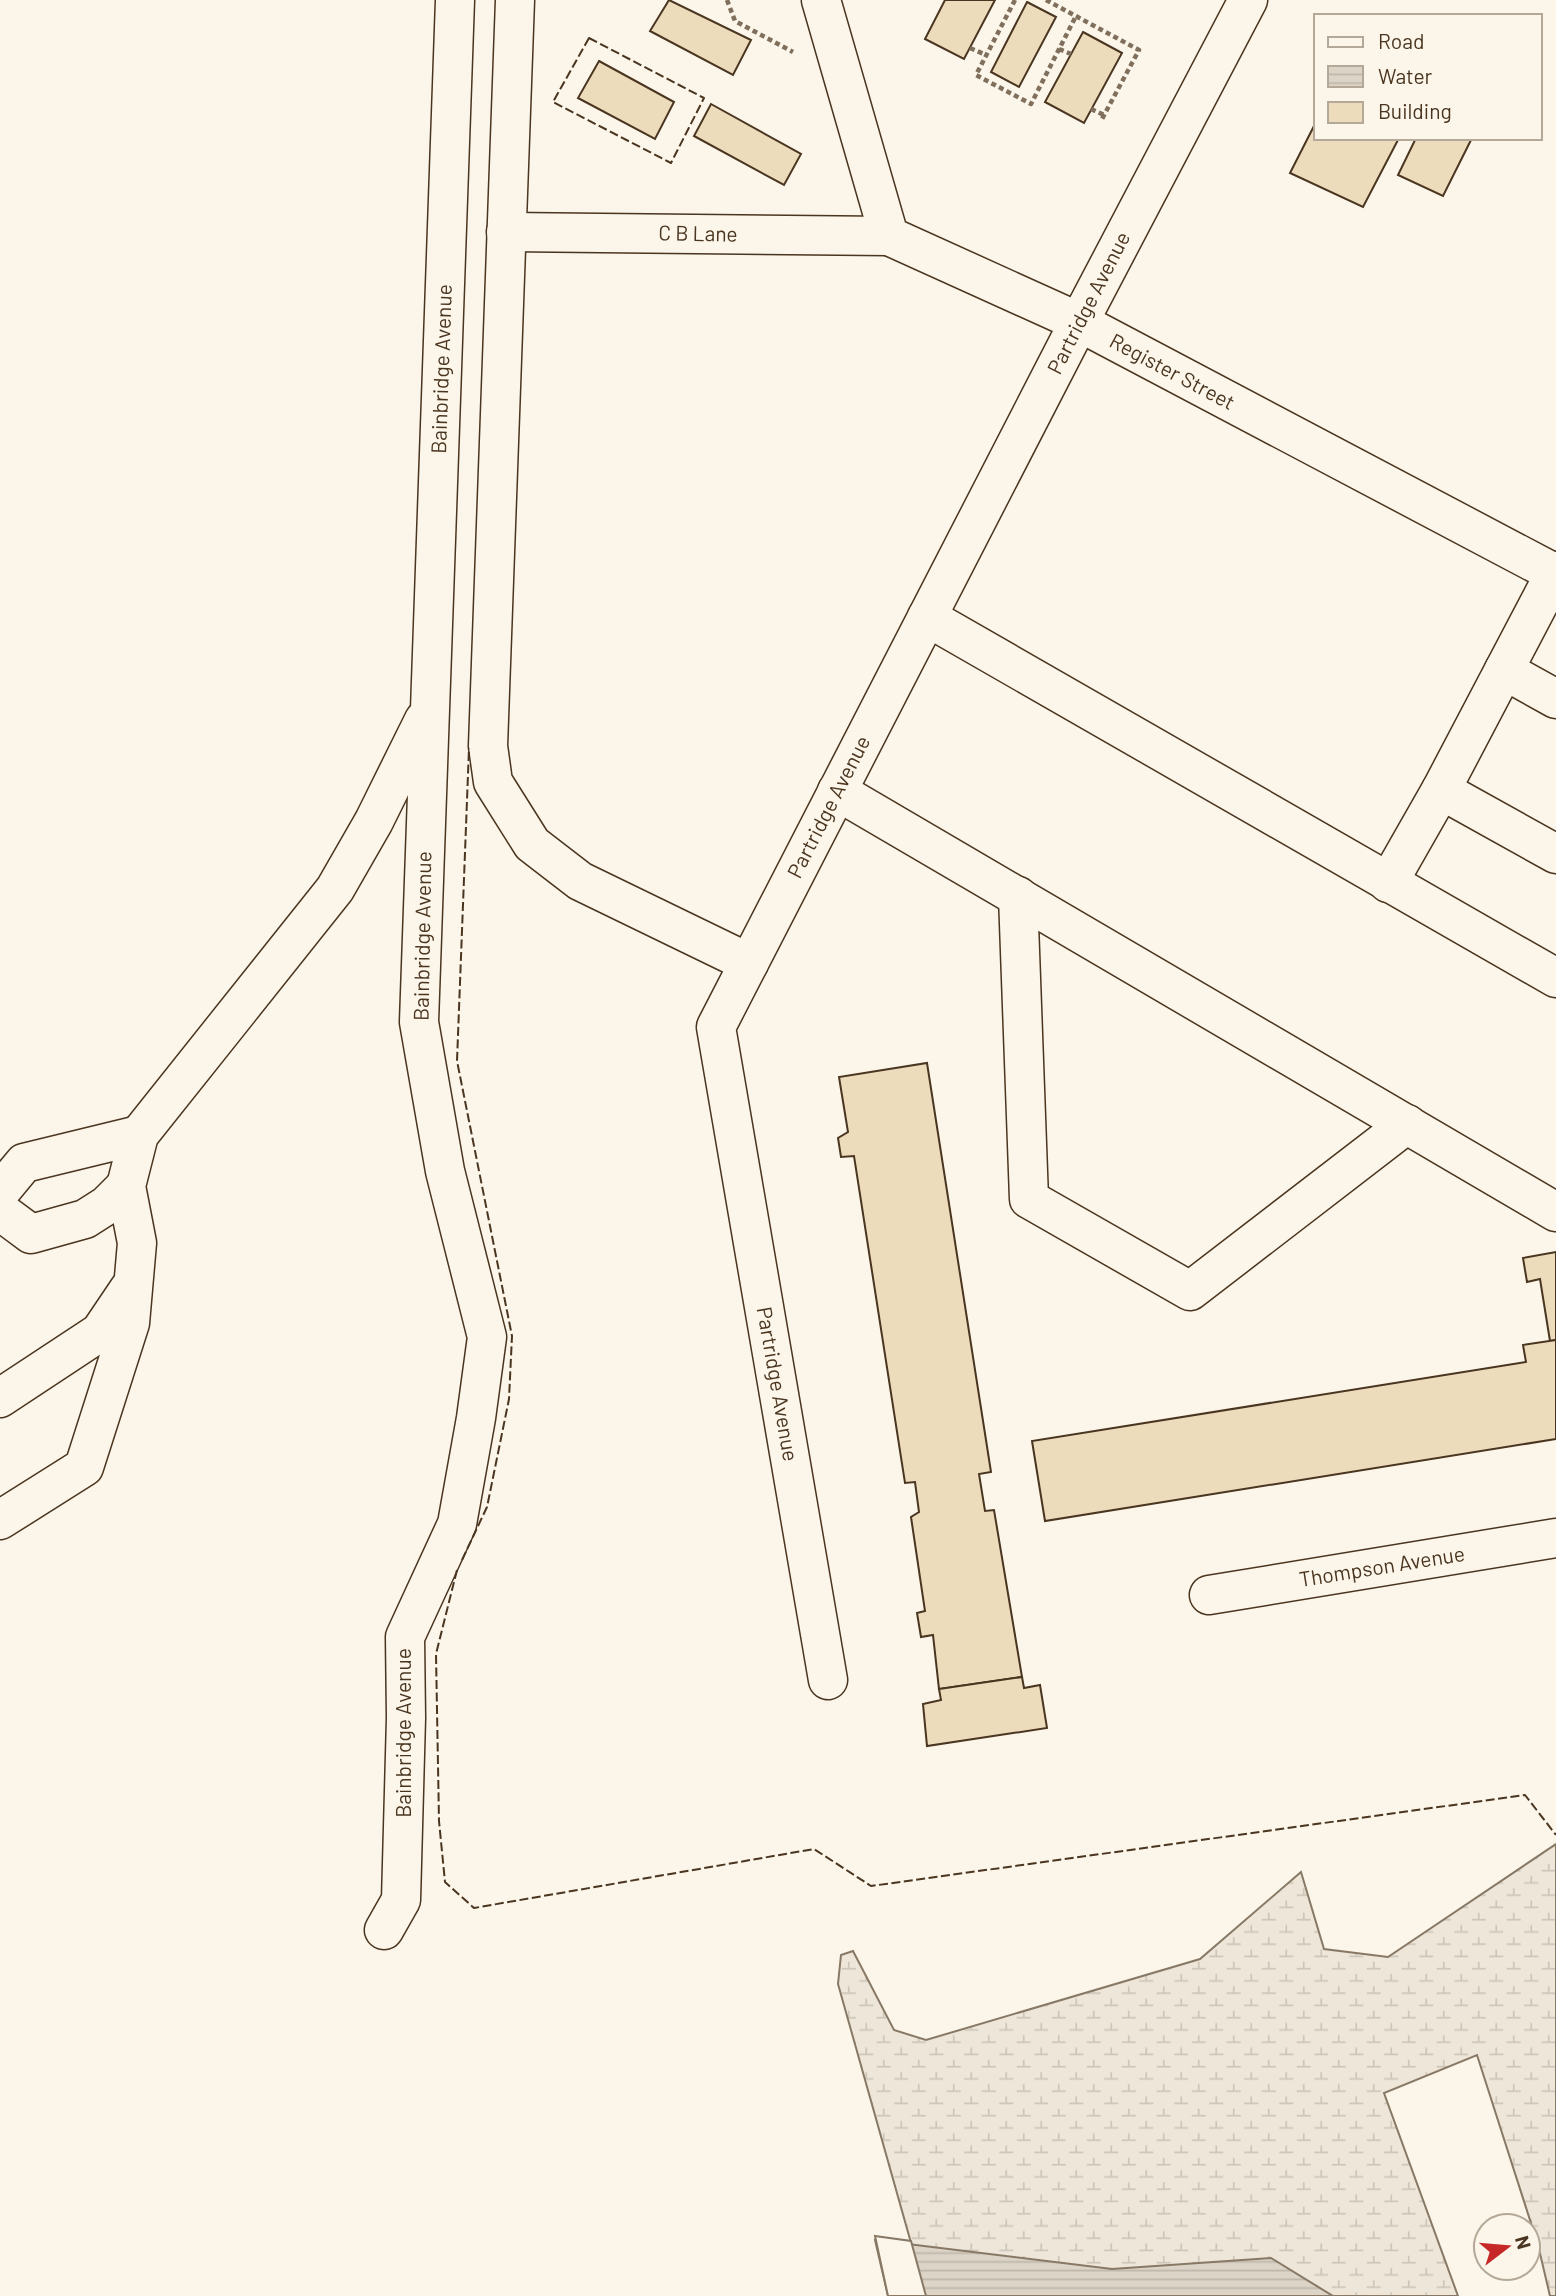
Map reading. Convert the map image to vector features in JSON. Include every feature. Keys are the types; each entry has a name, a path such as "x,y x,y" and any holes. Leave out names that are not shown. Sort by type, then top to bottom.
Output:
{"street":[{"name":"Bainbridge Avenue","path":"384,1930 401,1900 406,1718 405,1637 457,1524 487,1336 445,1171 419,1022 455,0"},
{"path":"515,0 488,746 493,782 532,844 580,881 749,963"},
{"path":"821,0 889,236"},
{"name":"Partridge Avenue","path":"828,1680 716,1027 1248,0"},
{"name":"C B Lane","path":"506,232 889,236"},
{"name":"Register Street","path":"889,236 1079,322 1555,573"},
{"path":"1388,883 1441,790 1555,573"},
{"path":"927,617 1556,978"},
{"path":"1504,670 1556,699"},
{"path":"0,1520 83,1467 130,1323 137,1243 127,1186 139,1135 335,889 374,821 430,709"},
{"path":"1441,790 1556,854"},
{"path":"837,791 1556,1212"},
{"path":"1018,896 1030,1199 1190,1291 1407,1124"},
{"path":"0,1192 24,1163 139,1135"},
{"path":"0,1211 31,1234 85,1219 107,1205 127,1186"},
{"path":"0,1398 100,1332 135,1279"},
{"name":"Thompson Avenue","path":"1209,1595 1556,1538"}],"path":[{"path":"727,0 735,21 844,78"},
{"path":"1015,0 976,75 1031,104 1076,16"},
{"path":"1046,0 1139,50 1103,117 1091,109"},
{"path":"970,48 986,55"},
{"path":"1059,49 1071,54"}],"green space":[{"path":"1556,1844 1556,2296 1550,2296 1542,2262 1542,2212 1527,2212 1477,2055 1384,2093 1458,2296 926,2296 838,1984 841,1955 853,1951 894,2030 926,2040 1200,1959 1301,1872 1324,1949 1388,1957"}],"water":[{"path":"875,2240 1112,2269 1271,2258 1333,2296 888,2296"}],"pier":[{"path":"875,2236 911,2241 926,2296 888,2296"}],"building":[{"path":"669,0 751,40 733,75 650,31"},
{"path":"945,0 995,0 964,59 925,39"},
{"path":"1027,2 1056,17 1019,87 991,72"},
{"path":"1083,32 1122,53 1084,123 1045,102"},
{"path":"599,61 674,102 655,139 578,98"},
{"path":"711,104 801,154 784,185 694,136"},
{"path":"1314,126 1314,140 1398,140 1363,207 1290,173"},
{"path":"1415,140 1471,140 1443,196 1398,175"},
{"path":"927,1063 991,1472 979,1474 985,1511 994,1510 1022,1677 939,1689 933,1635 921,1637 917,1613 925,1611 911,1517 919,1512 915,1482 905,1483 854,1156 841,1157 838,1138 848,1132 839,1077"},
{"path":"1556,1252 1556,1340 1550,1341 1540,1279 1527,1282 1523,1258"},
{"path":"1556,1340 1556,1439 1045,1521 1032,1441 1526,1362 1523,1345"},
{"path":"1022,1677 1024,1688 1040,1685 1047,1728 927,1746 923,1704 941,1700 939,1689"}],"fence":[{"path":"589,38 704,98 671,163 553,102 589,38"},
{"path":"462,1560 487,1507 509,1399 512,1336 457,1061 469,748"},
{"path":"457,1570 436,1654 439,1821 445,1882 474,1908 814,1849 871,1886 1525,1795 1556,1835"}]}
